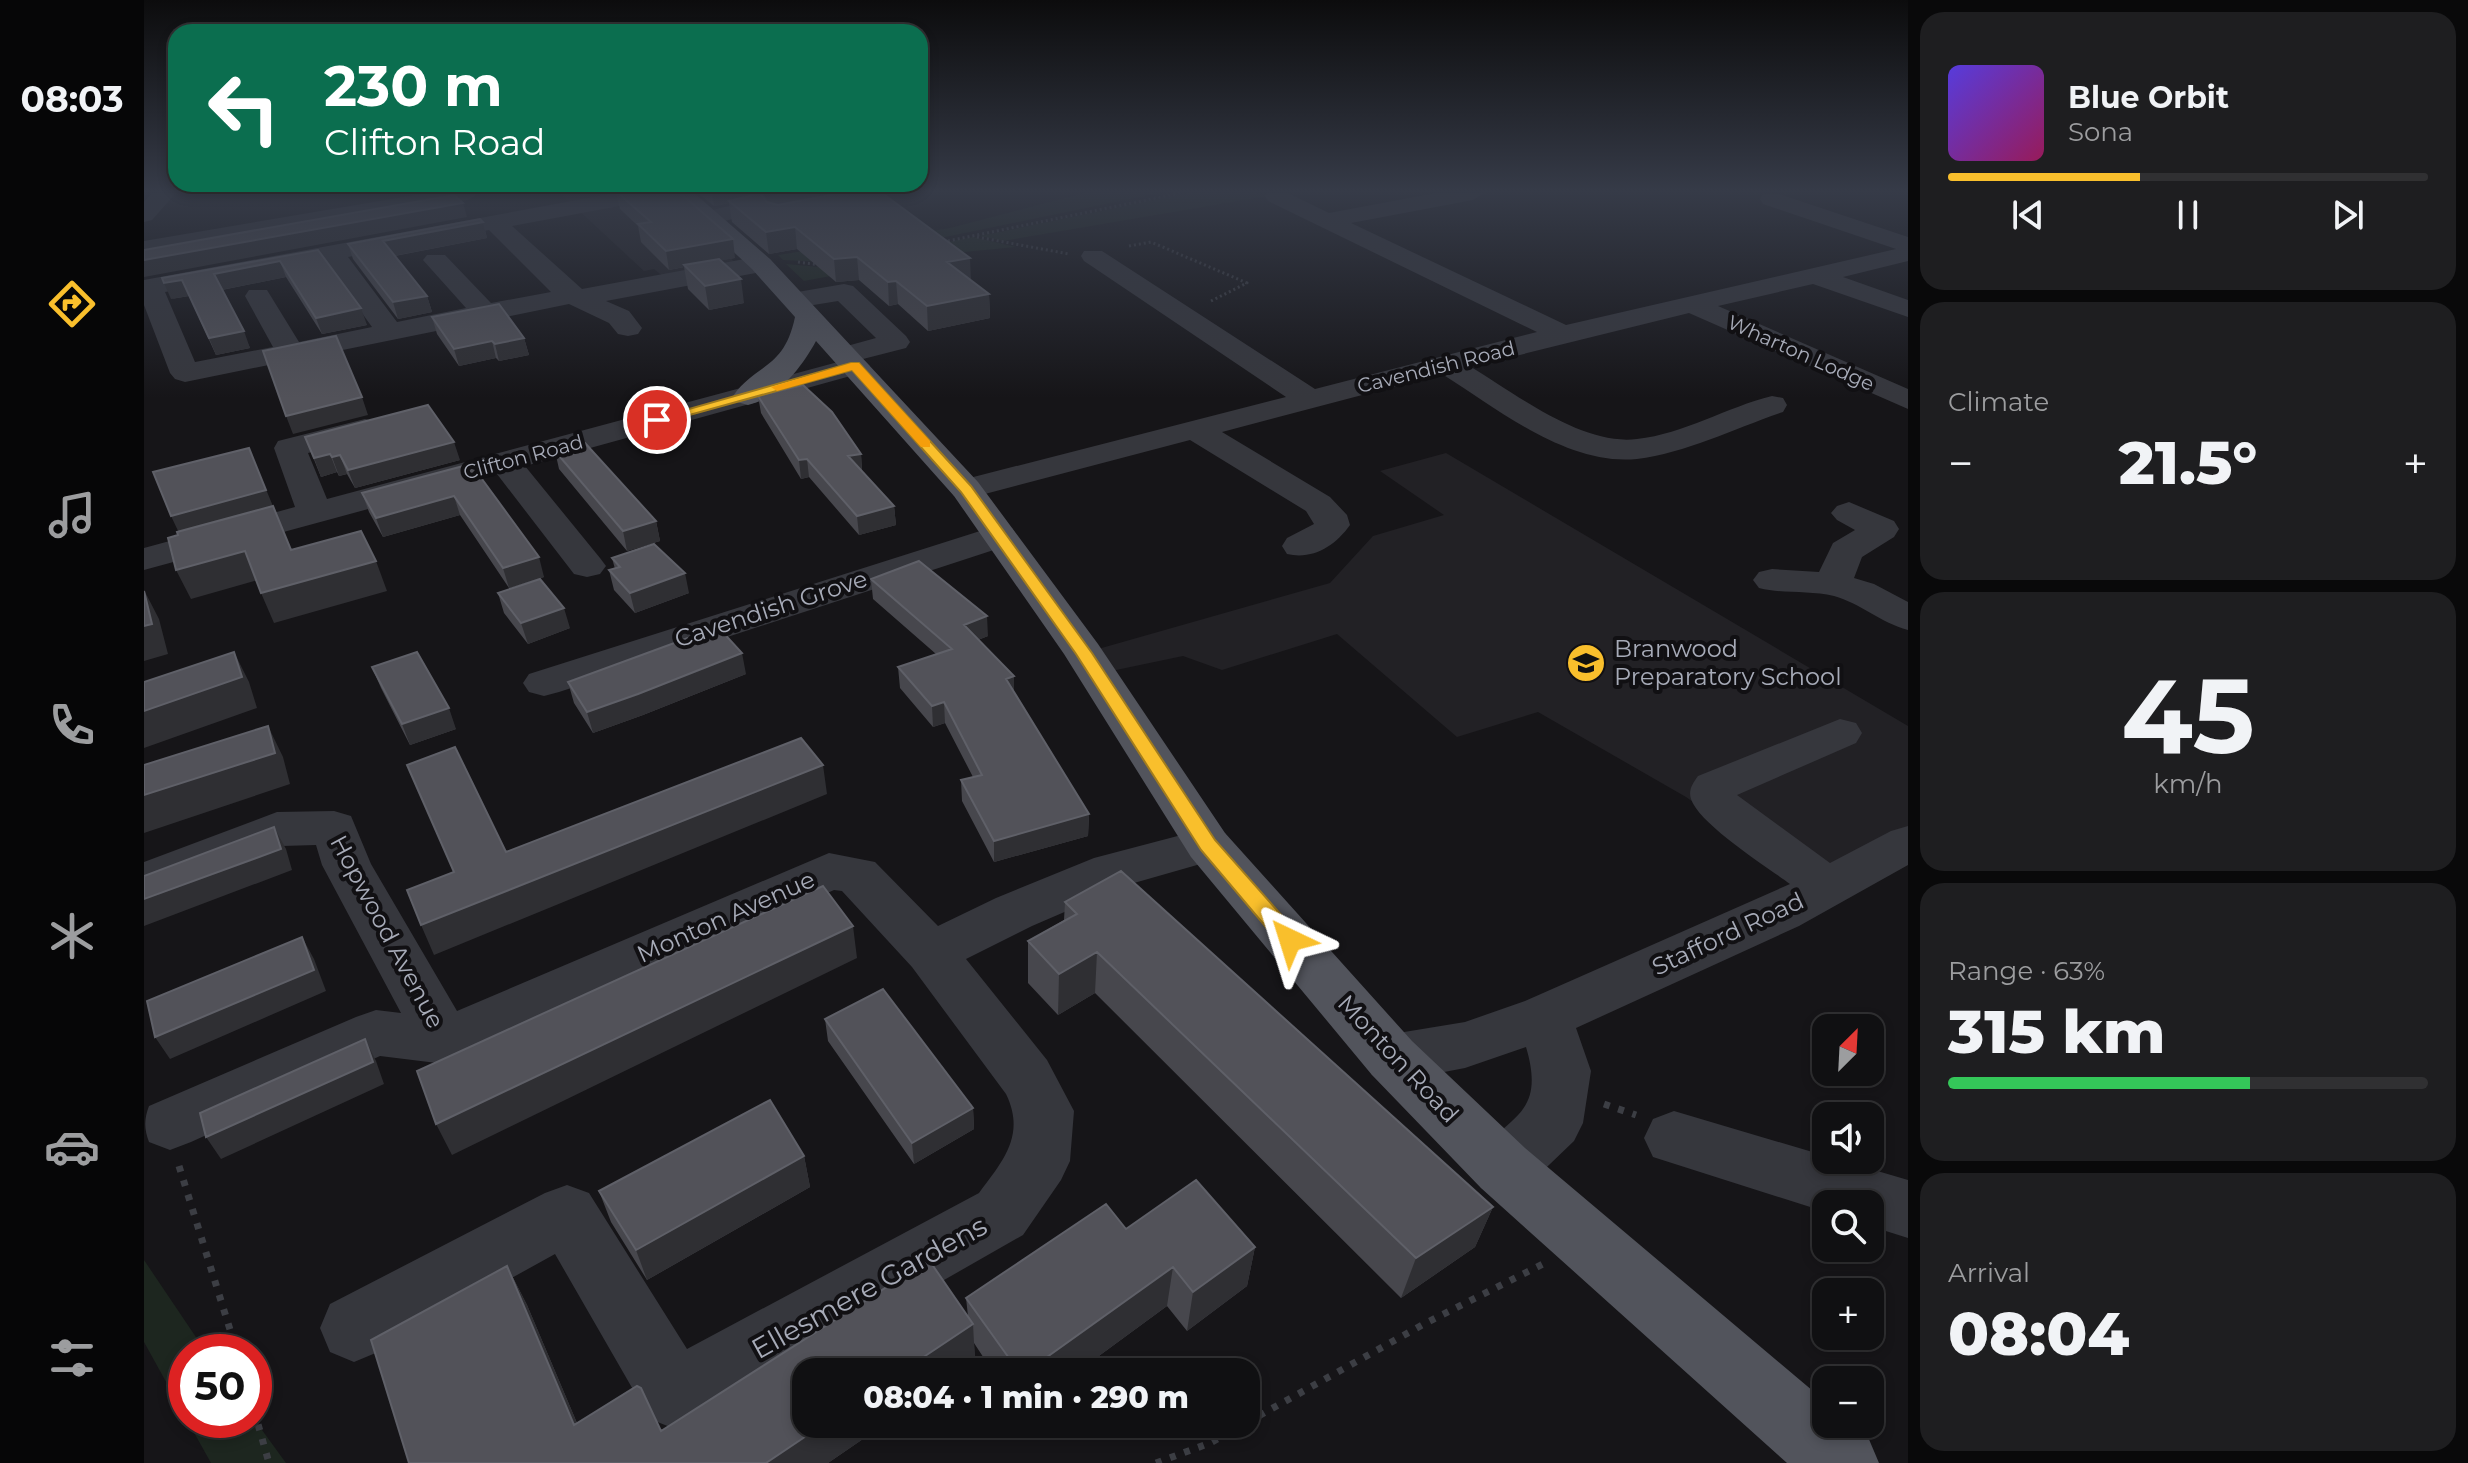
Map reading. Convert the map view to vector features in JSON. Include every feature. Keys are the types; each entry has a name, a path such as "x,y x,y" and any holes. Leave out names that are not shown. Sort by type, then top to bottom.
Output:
{"main road":[{"name":"Monton Road","path":"774,261 810,294 850,361 966,489 1084,653 1208,845 1392,1058 1503,1168 1842,1463"},
{"path":"748,396 777,375 796,354 807,334 810,294"}],"street":[{"path":"146,279 162,261"},
{"path":"195,261 204,277"},
{"path":"146,279 204,277 284,261"},
{"path":"337,261 390,332"},
{"path":"406,266 430,261"},
{"path":"437,261 485,313"},
{"path":"536,261 576,296 619,317 628,328"},
{"path":"185,373 576,296 716,261"},
{"path":"1109,261 1182,315 1310,399"},
{"path":"1409,261 1563,334"},
{"name":"Cavendish Road","path":"966,489 1563,334 1880,261"},
{"path":"318,284 377,272"},
{"path":"1819,277 1908,309"},
{"path":"146,279 185,373 178,405"},
{"path":"231,301 288,290"},
{"path":"258,296 290,351"},
{"name":"Wharton Lodge","path":"1693,305 1908,400"},
{"path":"161,315 189,310"},
{"name":"Clifton Road","path":"144,559 748,396 850,361"},
{"path":"1446,364 1579,441 1604,449 1639,449 1763,413"},
{"path":"315,513 290,448 369,428"},
{"path":"1194,429 1318,504 1329,515 1332,525 1325,534 1300,546"},
{"path":"505,462 587,566"},
{"path":"1833,584 1846,551 1881,529 1849,513"},
{"name":"Cavendish Grove","path":"544,683 999,536"},
{"path":"1772,580 1833,584 1860,592 1908,618"},
{"path":"1827,886 1725,811 1712,794 1714,787 1840,733"},
{"name":"Hopwood Avenue","path":"144,882 277,829 334,828 347,865 445,1041"},
{"name":"Stafford Road","path":"1392,1058 1465,1045 1545,1017 1781,912 1908,843"},
{"path":"931,953 1014,912 1112,871 1208,845"},
{"name":"Monton Avenue","path":"445,1041 829,871 857,875 931,953"},
{"name":"Ellesmere Gardens","path":"354,1328 567,1214 675,1394 1001,1214 1039,1161 1044,1111 1027,1077 931,953"},
{"path":"1503,1168 1553,1123 1562,1071 1545,1017"},
{"path":"170,1124 376,1033 445,1041"},
{"path":"1674,1138 1908,1209"}],"path":[{"path":"785,261 810,294"},
{"path":"1182,315 1247,283 1196,261"},
{"path":"1559,1090 1657,1122 1674,1138"},
{"path":"170,1124 178,1163 231,1334"},
{"path":"1260,1416 1424,1324 1586,1242"},
{"path":"262,1438 269,1463"},
{"path":"1156,1463 1219,1438"}],"shaded area":[{"path":"634,261 734,261 738,265 665,278 654,269 644,271"},
{"path":"849,261 910,261 804,281 786,264 820,267"},
{"name":"Branwood Preparatory School","path":"1446,453 1908,726 1908,831 1800,877 1686,797 1538,712 1457,737 1337,634 1222,670 1183,656 1097,674 1084,653 1330,583 1373,536 1444,515 1380,471"},
{"path":"144,1260 194,1334 168,1334 168,1385 144,1342"},
{"path":"197,1438 268,1438 286,1463 211,1463"}],"building":[{"path":"255,261 279,261 214,274 244,331 209,338 182,280 164,283 162,278"},
{"path":"280,261 326,261 361,308 316,318"},
{"path":"361,261 399,261 427,296 393,302"},
{"path":"722,261 741,279 705,286 684,265"},
{"path":"862,261 951,261 947,262 989,294 927,306 896,281 888,282"},
{"path":"499,304 524,338 454,349 432,317"},
{"path":"336,336 362,397 286,416 263,351"},
{"path":"803,385 832,412 861,454 848,456 894,506 857,516 807,459 799,460 758,396"},
{"path":"428,405 454,442 348,470 340,455 314,458 305,437"},
{"path":"585,443 656,521 623,531 555,451"},
{"path":"249,448 266,490 171,516 153,472"},
{"path":"471,464 539,557 503,568 454,496 376,518 362,493"},
{"path":"273,506 291,550 361,531 376,561 261,593 245,551 176,570 168,538 178,535 177,532"},
{"path":"654,544 685,573 630,593 609,570 620,567 612,558"},
{"path":"919,561 987,616 964,625 1014,676 1006,679 1089,814 994,841 961,780 982,775 944,702 932,706 898,667 952,649 871,579"},
{"path":"540,579 564,608 521,623 498,593"},
{"path":"144,591 152,624 144,626"},
{"path":"718,627 742,653 587,712 568,682"},
{"path":"234,652 242,677 144,711 144,682"},
{"path":"417,652 449,708 402,724 372,667"},
{"path":"268,726 275,753 144,795 144,765"},
{"path":"801,738 823,765 421,925 407,890 454,872 407,765 455,747 506,852"},
{"path":"274,827 281,849 144,899 144,876"},
{"path":"1121,871 1493,1207 1416,1258 1097,952 1059,974 1028,941 1077,914 1065,902"},
{"path":"823,886 853,926 436,1124 417,1071"},
{"path":"302,937 314,970 155,1037 147,1001"},
{"path":"883,989 973,1108 912,1143 825,1019"},
{"path":"365,1039 373,1062 206,1137 200,1113"},
{"path":"770,1100 804,1156 636,1250 599,1191"},
{"path":"1196,1180 1255,1247 1193,1292 1173,1267 1046,1358 1009,1358 966,1298 1106,1204 1126,1229"},
{"path":"929,1260 973,1324 922,1358 792,1358 792,1438 803,1438 766,1463 409,1463 371,1340 507,1266 574,1425 637,1386 641,1388 661,1431"}],"slow traffic":[{"path":"777,387 855,366 926,444"}],"place":[{"name":"Branwood Preparatory School","path":"1586,663"}],"route":[{"path":"657,420 855,366 966,489 1084,653 1208,845 1290,940"}]}
